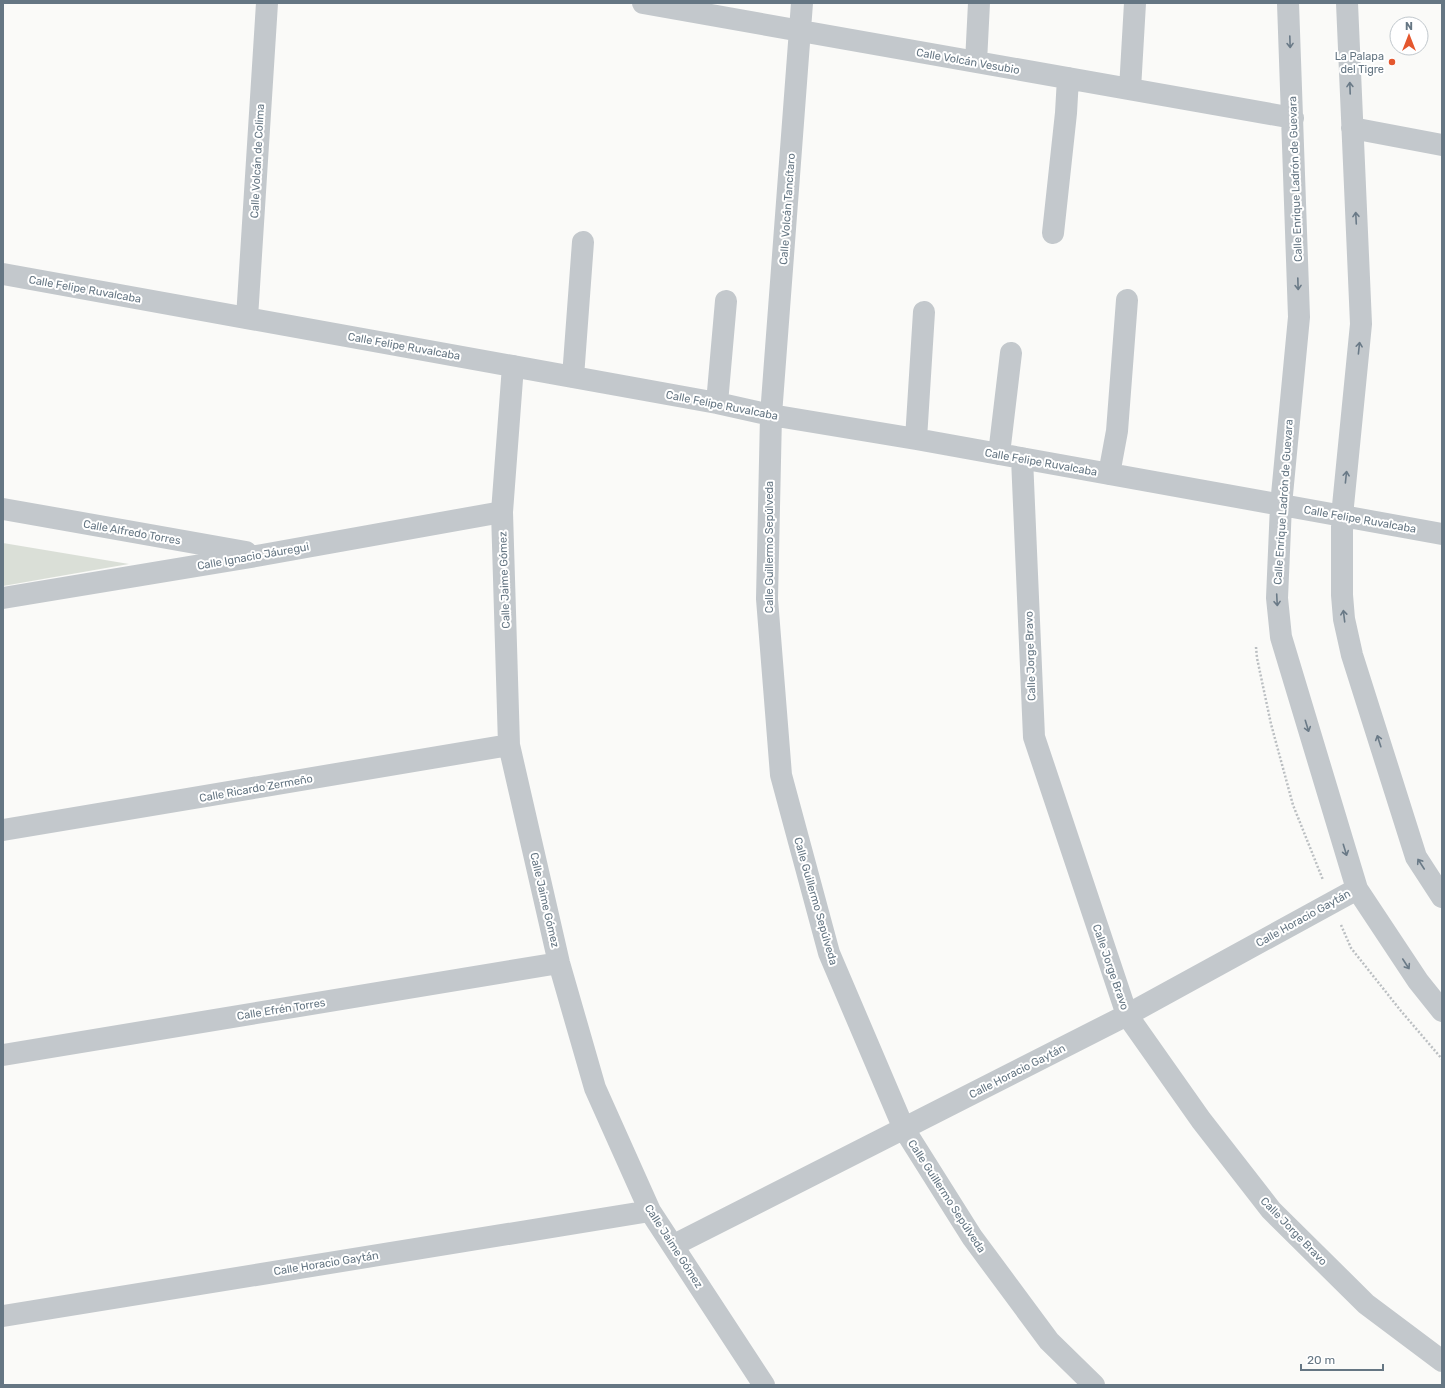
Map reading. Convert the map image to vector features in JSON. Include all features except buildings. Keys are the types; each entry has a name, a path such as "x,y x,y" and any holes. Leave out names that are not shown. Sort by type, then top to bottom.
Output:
{"street":[{"name":"Calle Volcán de Colima","path":"247,318 267,3"},
{"name":"Calle Volcán Vesubio","path":"643,3 800,32 1293,118"},
{"name":"Calle Volcán Tancítaro","path":"771,415 802,3"},
{"path":"976,62 979,3"},
{"path":"1130,89 1135,3"},
{"name":"Calle Enrique Ladrón de Guevara","path":"1288,3 1299,317 1281,505 1277,598 1281,636 1357,889 1418,982 1442,1011"},
{"path":"1347,3 1361,324 1342,516 1342,595 1344,619 1352,655 1416,857 1442,897"},
{"path":"1053,233 1066,113 1068,78"},
{"path":"1352,128 1442,144"},
{"path":"573,377 583,242"},
{"name":"Calle Felipe Ruvalcaba","path":"3,274 717,403 771,415 916,439 1442,534"},
{"path":"1109,474 1117,430 1127,300"},
{"path":"717,403 726,301"},
{"path":"916,439 924,312"},
{"path":"999,454 1011,353"},
{"name":"Calle Jaime Gómez","path":"513,366 502,512 509,745 559,963 595,1088 650,1211 674,1245 764,1385"},
{"name":"Calle Guillermo Sepúlveda","path":"771,415 767,599 781,775 829,952 904,1129 976,1243 1049,1341 1094,1385"},
{"name":"Calle Jorge Bravo","path":"1022,458 1034,737 1127,1015 1201,1120 1271,1210 1366,1304 1442,1361"},
{"name":"Calle Alfredo Torres","path":"3,509 262,555"},
{"name":"Calle Ignacio Jáuregui","path":"3,598 262,555 502,512"},
{"name":"Calle Ricardo Zermeño","path":"3,830 509,745"},
{"name":"Calle Horacio Gaytán","path":"674,1245 1127,1015 1357,889"},
{"name":"Calle Efrén Torres","path":"3,1055 559,963"},
{"name":"Calle Horacio Gaytán","path":"3,1316 650,1211"}],"shaded area":[{"path":"3,543 129,564 3,586"}],"place":[{"name":"La Palapa del Tigre","path":"1392,62"}]}
